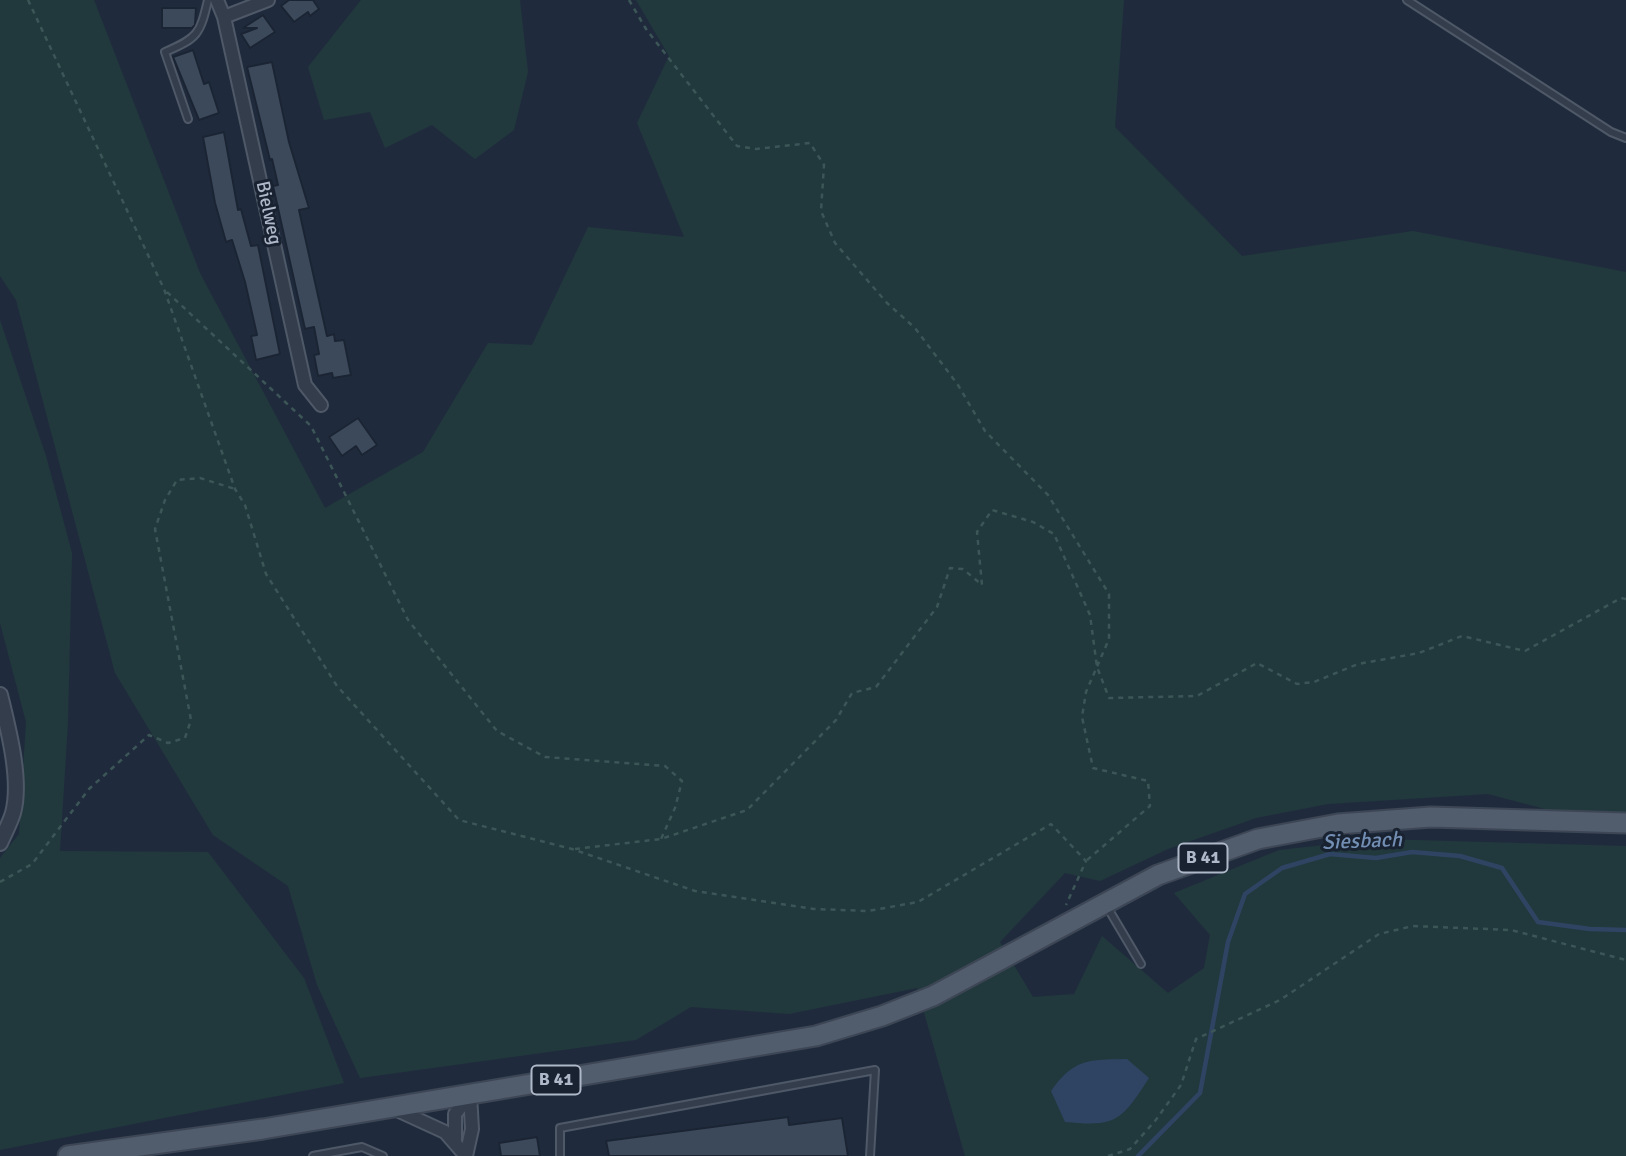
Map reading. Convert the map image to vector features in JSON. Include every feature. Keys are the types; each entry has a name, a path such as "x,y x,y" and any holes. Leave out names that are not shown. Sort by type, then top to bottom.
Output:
{"main road":[{"name":"B 41","path":"68,1156 391,1108 816,1036 933,996 1158,875 1258,839 1299,830 1431,817 1626,823"}],"street":[{"name":"Bielweg","path":"217,0 224,17 305,384 321,405"},
{"path":"224,17 268,0"},
{"path":"0,695 10,734 14,776 13,812 0,843"},
{"path":"455,1142 455,1114 470,1095"},
{"path":"466,1156 472,1129 470,1095"},
{"path":"391,1108 434,1125 455,1142 466,1156"}],"lane":[{"path":"188,119 165,52 192,41 202,27 208,0"},
{"path":"1407,0 1611,132 1626,138"},
{"path":"1105,904 1142,964"},
{"path":"560,1156 560,1128 875,1070 870,1156"},
{"path":"313,1156 362,1147 383,1156"}],"path":[{"path":"28,0 164,289 235,489 245,505 266,574 337,685 459,820 572,849 695,891 814,909 868,911 918,902 1051,824 1086,861"},
{"path":"629,0 646,29 737,146 756,149 810,144 824,165 821,211 835,243 887,303 915,328 958,386 985,430 1048,495 1109,594 1109,639 1086,692 1082,717 1093,768 1148,781 1150,806 1086,861 1064,909"},
{"path":"164,289 311,426 408,620 497,731 545,757 665,766 682,781 675,808 661,839"},
{"path":"0,882 32,864 89,789 138,741 149,735 168,743 185,738 191,720 155,529 165,500 177,480 200,478 235,489"},
{"path":"572,849 661,839 747,810 836,720 852,693 876,687 937,607 950,568 963,569 982,585 977,532 992,510 1033,522 1054,534 1090,615 1097,667 1109,698 1197,696 1257,663 1297,684 1314,682 1358,664 1419,653 1462,636 1525,651 1621,598 1626,599"},
{"path":"1108,1156 1130,1149 1155,1121 1181,1085 1196,1039 1280,1000 1378,934 1413,926 1511,930 1626,960"}],"green space":[{"path":"0,0 94,0 200,273 325,508 423,452 488,343 532,345 588,227 684,237 637,123 669,56 636,0 1124,0 1115,127 1242,256 1413,231 1626,272 1626,813 1560,813 1488,794 1328,804 1256,818 1168,849 1100,881 1065,873 1000,942 1033,997 1074,994 1102,936 1168,993 1204,968 1210,935 1174,893 1279,850 1379,839 1626,846 1626,1156 965,1156 917,988 789,1014 691,1007 636,1040 360,1078 317,985 288,886 213,835 115,673 16,300 0,276"},
{"path":"361,0 520,0 528,72 514,130 475,159 432,125 385,148 370,112 324,120 308,67"},
{"path":"0,320 46,456 72,553 68,722 60,851 208,852 304,978 344,1083 0,1150 0,858 19,834 26,722 0,623"}],"water":[{"path":"1127,1059 1149,1078 1124,1112 1107,1122 1065,1122 1051,1091 1059,1080 1083,1063"}],"building":[{"path":"289,0 313,0 319,9 310,16 308,12 294,22 281,6"},
{"path":"162,8 196,8 195,25 192,28 162,28"},
{"path":"263,15 275,32 250,48 241,34 257,28 243,28"},
{"path":"193,50 204,84 209,82 219,113 199,120 173,57"},
{"path":"272,62 289,142 309,208 299,210 327,336 334,334 335,341 344,340 351,375 333,378 332,373 318,376 314,355 319,354 314,327 305,329 273,186 278,185 247,67"},
{"path":"224,132 238,210 241,209 251,246 258,245 280,354 256,360 251,336 257,335 245,282 232,240 226,242 215,203 203,137"},
{"path":"358,418 377,445 362,455 356,446 342,456 329,437"},
{"path":"788,1117 789,1125 842,1118 848,1156 609,1156 606,1141"},
{"path":"537,1137 540,1156 501,1156 499,1143"}],"waterway":[{"name":"Siesbach","path":"1138,1156 1200,1093 1228,942 1245,894 1282,868 1330,854 1376,858 1412,852 1460,856 1502,868 1538,922 1590,929 1626,930"}]}
